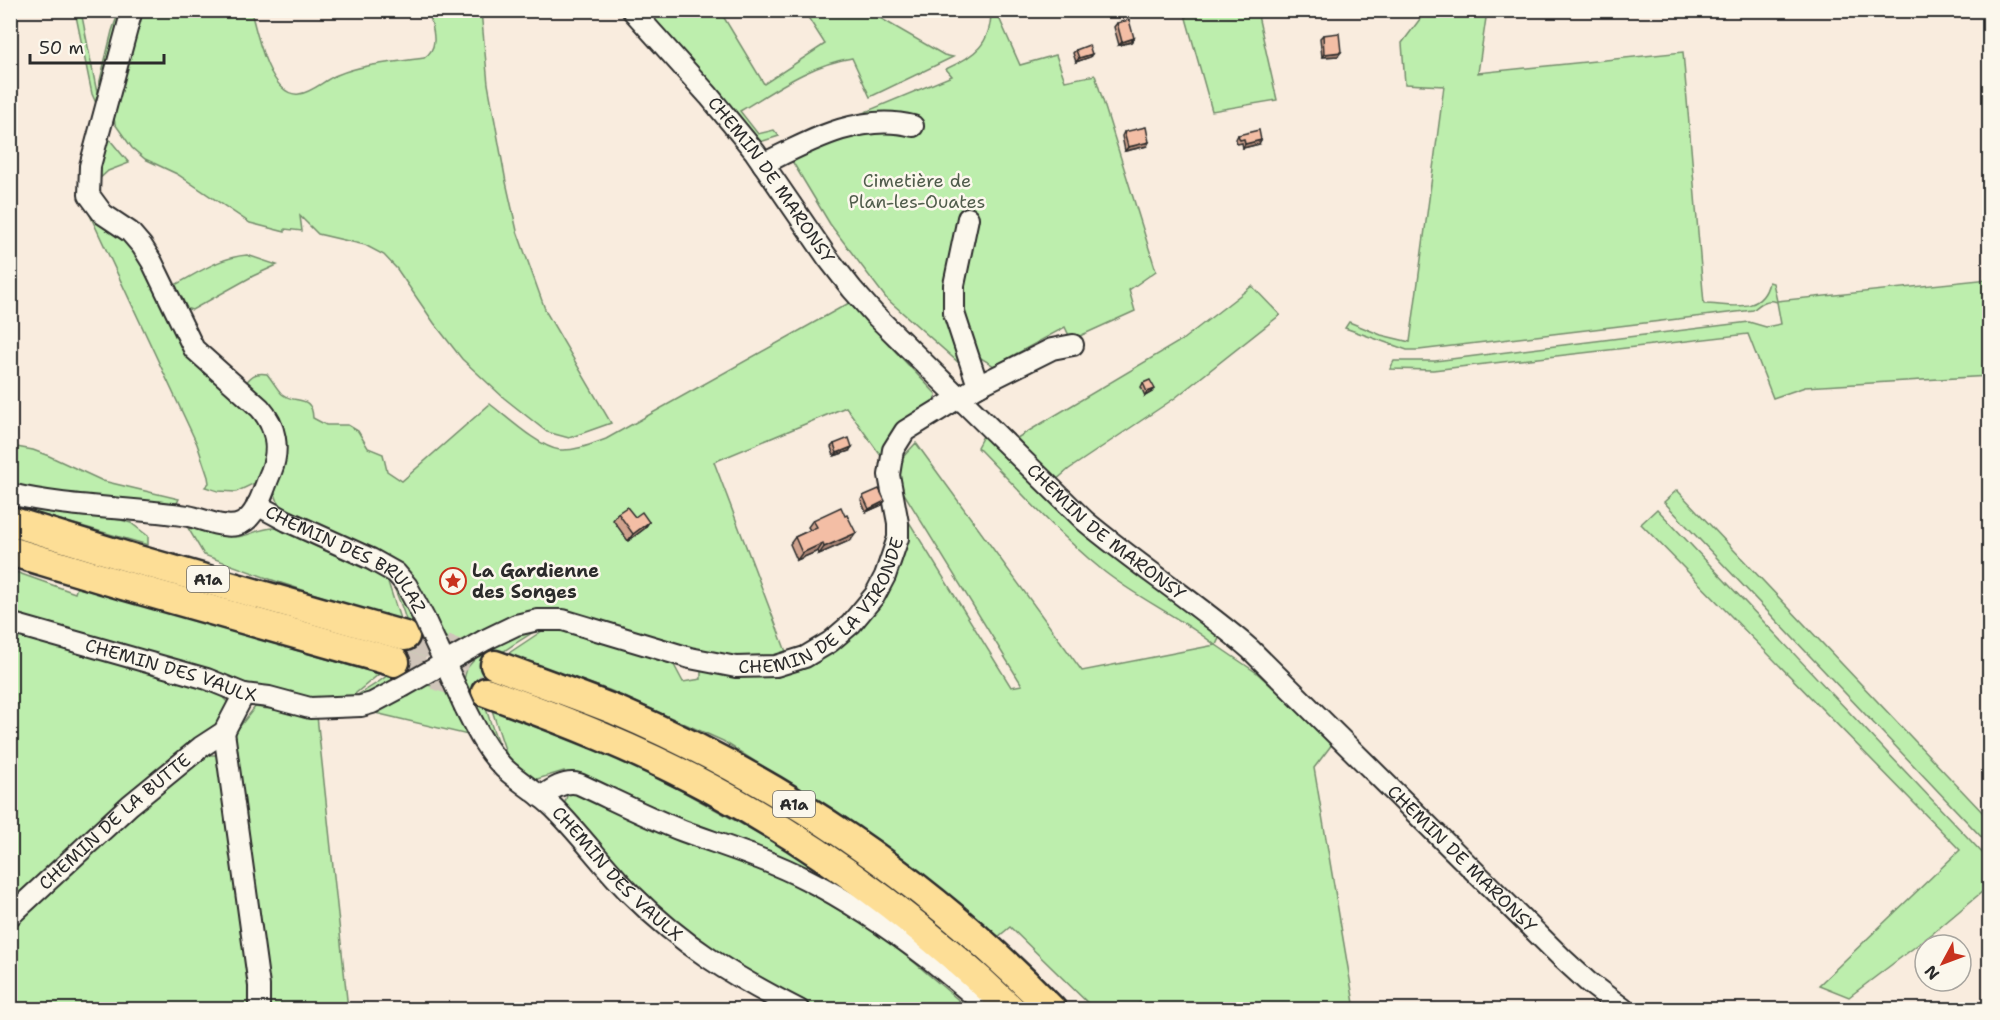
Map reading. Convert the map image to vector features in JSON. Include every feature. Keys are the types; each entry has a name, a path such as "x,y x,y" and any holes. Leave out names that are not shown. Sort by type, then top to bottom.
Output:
{"highway":[{"name":"A1a","path":"10,521 131,558 407,651"},
{"name":"A1a","path":"10,551 123,585 407,651"},
{"name":"A1a","path":"490,653 721,761 848,838 923,894 997,957 1052,1010"},
{"name":"A1a","path":"476,699 582,728 711,788 762,817 831,861 906,916 979,978 1012,1010"}],"street":[{"name":"CHEMIN DES BRULAZ","path":"132,10 90,166 89,195 103,214 130,232 142,246 194,349 268,417 275,438 276,452 273,467 257,505 396,573 407,586 407,651 445,663"},
{"name":"CHEMIN DE MARONSY","path":"632,10 709,96 763,164 827,257 852,289 958,397 1085,521 1116,547 1220,624 1250,650 1549,946 1588,982 1625,1010"},
{"path":"763,164 792,149 851,127 882,121 913,126"},
{"path":"968,218 954,285 954,313 978,386"},
{"name":"CHEMIN DE LA VIRONDE","path":"445,663 490,653 516,625 538,620 563,620 690,658 736,667 776,666 805,657 830,642 851,624 875,595 885,576 898,538 898,523 889,475 893,450 905,431 978,386 1052,349 1073,345"},
{"path":"10,494 126,510 170,513 202,518 225,525 241,523 248,519 257,505"},
{"name":"CHEMIN DES VAULX","path":"10,623 207,679 244,694 269,697 310,708 351,708 372,703 407,651 445,663 476,699 480,737 491,753 504,768 561,815 629,892 679,938 742,980 799,1010"},
{"name":"CHEMIN DE LA BUTTE","path":"10,916 138,798 201,747 224,732 244,694"},
{"path":"224,732 259,986 259,1010"},
{"path":"541,797 559,786 573,782 664,823 759,858 806,879 851,904 892,932 992,1010"}],"green space":[{"path":"75,11 81,11 97,93 112,31 119,11 125,11 99,110 92,94"},
{"path":"139,11 251,11 272,75 280,86 289,92 299,94 347,71 424,58 429,54 434,43 429,11 481,11 488,84 517,231 546,312 611,423 569,438 547,432 504,398 462,359 397,269 384,255 365,245 318,234 300,216 302,231 285,229 285,232 250,223 177,174 145,159 132,148 115,124 113,113"},
{"path":"639,11 720,11 764,84 825,44 804,11 868,11 944,55 953,57 870,97 852,58 836,61 807,72 740,111 758,134 774,130 779,136 757,143"},
{"name":"Cimetière de Plan-les-Ouates","path":"991,11 996,11 1020,65 1056,55 1065,81 1095,75 1156,271 1129,290 1135,311 1071,340 1065,327 994,366 976,355 959,363 886,298 830,224 783,146 952,76 946,69 973,54 984,40 988,32"},
{"path":"1184,11 1257,11 1277,100 1212,111"},
{"path":"1426,11 1487,11 1478,73 1683,52 1704,304 1743,306 1752,304 1765,293 1769,282 1773,283 1777,301 1989,279 1989,376 1805,387 1773,398 1748,334 1433,370 1390,369 1394,361 1435,361 1749,322 1766,327 1781,324 1777,302 1767,301 1753,310 1419,350 1407,350 1345,328 1349,322 1381,335 1410,342 1444,86 1405,84 1402,43"},
{"path":"105,134 129,163 108,171 95,183"},
{"path":"89,213 110,226 135,247 179,336 254,411 268,443 261,476 255,483 236,492 218,491 205,487 209,483 208,477 197,444"},
{"path":"247,255 277,265 192,310 178,306 171,287 217,263"},
{"path":"1252,286 1280,315 1175,398 1069,469 1055,481 1017,438 1182,340"},
{"path":"849,303 936,394 934,404 892,438 881,456 846,407 714,462 788,657 726,660 683,645 602,625 536,613 505,619 464,642 453,642 443,635 417,587 288,512 278,502 273,488 280,470 244,385 254,375 267,374 282,394 310,405 313,418 326,425 348,425 358,431 368,448 383,454 387,471 402,481 490,404 543,444 560,450 583,447 606,439"},
{"path":"983,436 1081,531 1220,636 1216,645 1257,673 1333,743 1314,768 1355,1009 1148,1010 1141,1002 1131,1009 1094,1009 1010,927 998,937 881,842 723,741 609,690 506,655 542,631 541,627 496,658 486,670 483,679 485,702 504,759 466,693 464,679 467,668 481,652 535,626 567,628 674,665 683,682 701,679 701,668 752,677 801,670 837,649 882,603 900,566 907,545 906,517 1011,687 1022,685 897,482 902,458 916,443 1082,671 1215,645 1188,625 1115,579 1084,555 977,447"},
{"path":"11,446 49,456 103,481 179,499 174,509 71,498 11,484"},
{"path":"1677,490 1985,815 1989,811 1989,845 1664,502"},
{"path":"10,502 38,509 131,523 148,536 148,545 11,506"},
{"path":"1657,509 1989,860 1989,886 1933,933 1913,933 1913,948 1849,997 1819,985 1960,850 1641,524"},
{"path":"188,528 235,537 276,528 387,579 401,622 204,555"},
{"path":"10,570 75,593 77,587 379,674 345,702 325,701 250,685 11,615"},
{"path":"391,579 426,634 427,647 424,659 417,669 397,684 372,695 348,701 390,674 399,665 409,644 409,632 404,612"},
{"path":"11,631 213,687 229,704 223,722 11,904"},
{"path":"425,685 435,686 450,695 472,736 371,712"},
{"path":"255,707 317,716 348,1009 270,1009 233,735"},
{"path":"492,710 635,765 808,861 803,889 873,930 969,1009 811,1009 759,984 660,913 564,805 567,796 564,771 534,780 514,767 508,759"},
{"path":"203,755 216,755 224,766 253,1009 11,1010 11,926 134,812"}],"building":[{"path":"1129,20 1134,38 1122,42 1117,23"},
{"path":"1339,33 1341,52 1324,54 1323,35"},
{"path":"1089,45 1092,54 1079,58 1076,50"},
{"path":"1146,127 1149,142 1128,147 1124,132"},
{"path":"1259,130 1261,140 1245,144 1244,139 1240,140 1238,135"},
{"path":"1150,380 1155,389 1147,392 1143,383"},
{"path":"849,438 852,447 837,453 834,444"},
{"path":"879,489 885,501 869,509 863,496"},
{"path":"627,507 635,517 642,512 649,522 633,534 618,513"},
{"path":"841,507 856,533 824,547 823,543 802,553 795,537 817,527 813,520"},
{"path":"10,937 12,937 15,970 10,970"}],"tunnel":[{"path":"405,636 495,665"},
{"path":"395,662 486,692"}],"place":[{"name":"La Gardienne des Songes","path":"453,581"}]}
